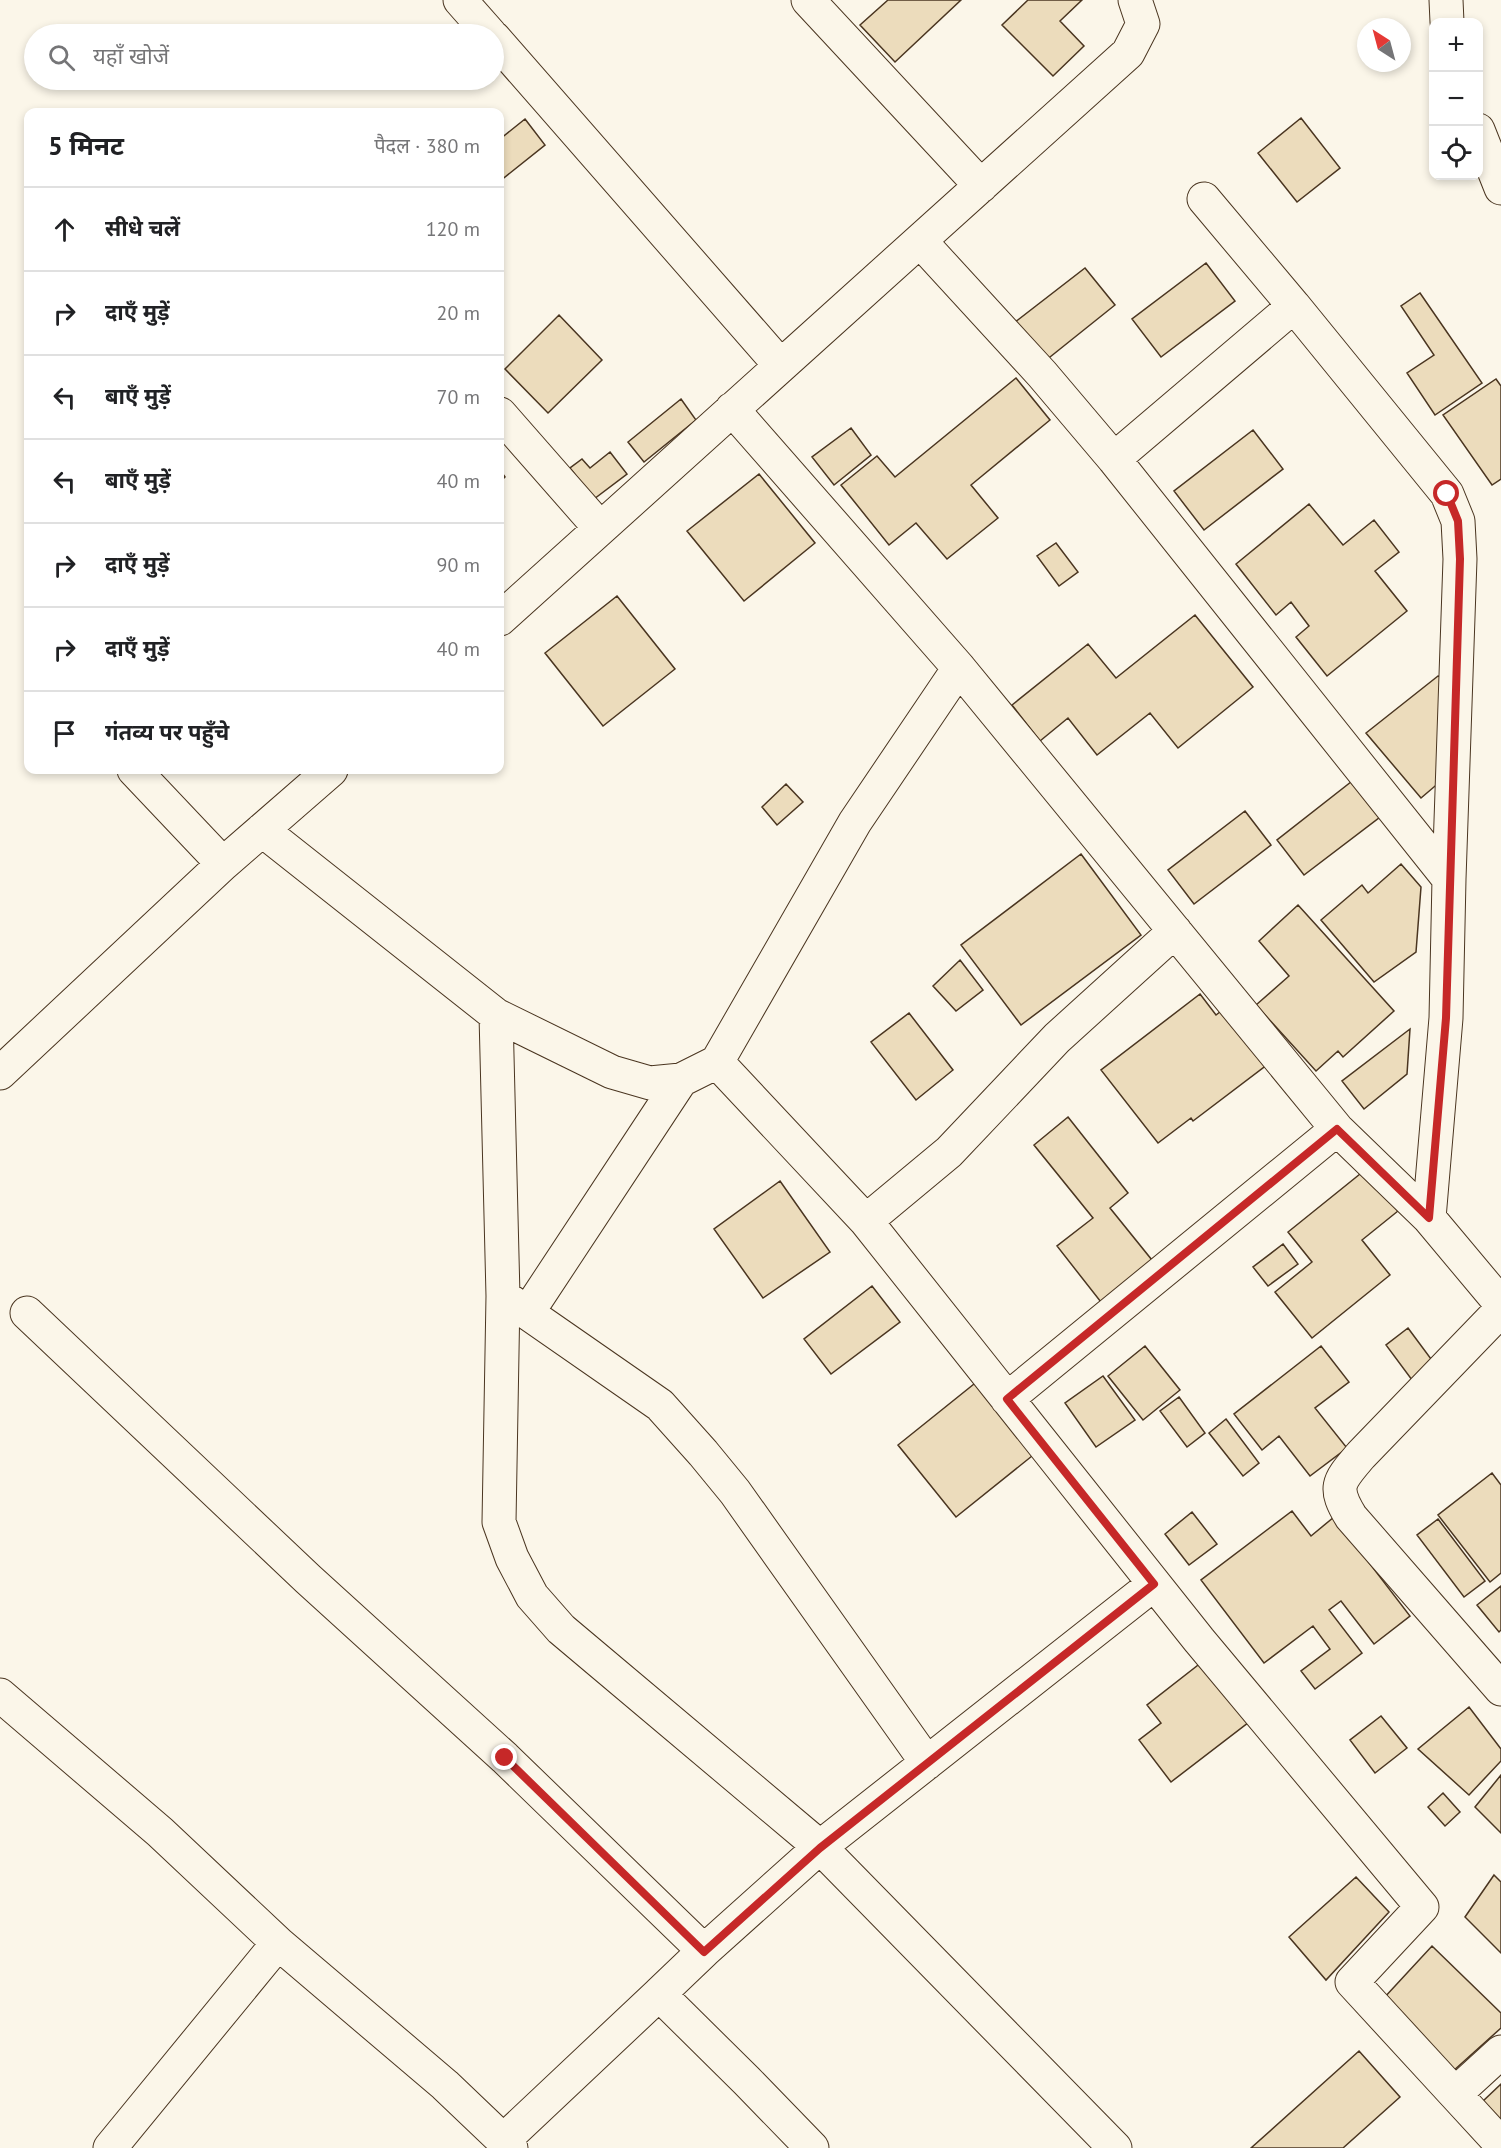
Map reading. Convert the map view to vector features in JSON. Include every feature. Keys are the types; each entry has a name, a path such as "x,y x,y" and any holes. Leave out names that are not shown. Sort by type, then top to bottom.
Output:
{"street":[{"path":"460,0 481,24"},
{"path":"808,0 981,186"},
{"path":"504,615 1128,53 1143,24 1135,0"},
{"path":"1446,0 1447,18"},
{"path":"504,49 780,365"},
{"path":"1483,141 1501,188"},
{"path":"1204,199 1447,494 1458,521 1460,559 1446,1018 1429,1218"},
{"path":"920,241 1042,374 1114,459 1449,879"},
{"path":"1114,459 1294,306"},
{"path":"732,409 959,668 1337,1129 1429,1218 1501,1304"},
{"path":"504,419 600,528"},
{"path":"262,830 496,1015 612,1072 650,1083 681,1080 717,1062 855,822 959,668"},
{"path":"138,774 223,864"},
{"path":"0,1073 223,864 326,774"},
{"path":"866,1221 950,1152 1057,1038 1174,931"},
{"path":"496,1015 515,1304 499,1522 512,1558 532,1596 561,1629 820,1848 1116,2148"},
{"path":"717,1062 866,1221 1154,1584 1422,1906 1352,1982 1501,2144"},
{"path":"515,1304 681,1080"},
{"path":"1007,1399 1337,1129"},
{"path":"515,1304 660,1405 735,1492 927,1763"},
{"path":"1501,1310 1360,1455 1341,1479 1340,1499 1351,1517 1501,1689"},
{"path":"27,1313 308,1579 505,1758 704,1952"},
{"path":"0,1695 160,1832 278,1943 445,2085 508,2144 659,1994 820,1848 1154,1584"},
{"path":"110,2148 278,1943"},
{"path":"659,1994 812,2148"},
{"path":"1455,2094 1501,2052"}],"building":[{"path":"888,0 961,0 895,62 860,25"},
{"path":"1028,0 1082,0 1060,21 1084,46 1053,76 1002,25"},
{"path":"1301,118 1340,168 1297,202 1258,153"},
{"path":"525,119 545,145 504,178 504,136"},
{"path":"1206,263 1235,301 1161,357 1132,319"},
{"path":"1085,268 1115,305 1040,365 1010,326"},
{"path":"1420,293 1482,383 1435,415 1407,373 1434,355 1401,306"},
{"path":"559,315 602,360 548,413 505,369"},
{"path":"1016,378 1050,420 971,485 998,518 947,559 916,523 889,545 841,485 877,456 895,477"},
{"path":"1496,379 1501,386 1501,479 1492,485 1443,415"},
{"path":"681,399 696,420 644,462 628,442"},
{"path":"851,428 871,455 834,485 812,457"},
{"path":"1253,430 1283,469 1204,530 1174,491"},
{"path":"610,452 627,474 594,499 570,468 582,459 590,468"},
{"path":"759,474 815,543 744,601 687,531"},
{"path":"1309,504 1343,545 1374,520 1399,552 1375,571 1407,611 1327,676 1296,637 1309,626 1291,602 1276,615 1236,564"},
{"path":"1056,543 1078,572 1059,586 1037,556"},
{"path":"617,596 675,669 603,726 545,653"},
{"path":"1195,615 1253,687 1178,748 1150,713 1097,755 1068,718 1040,741 1012,705 1088,644 1116,678"},
{"path":"1438,676 1445,678 1441,781 1421,798 1366,733"},
{"path":"1356,778 1384,814 1304,875 1277,840"},
{"path":"786,784 803,802 777,825 762,807"},
{"path":"1245,811 1271,845 1194,904 1168,870"},
{"path":"1081,854 1141,935 1021,1025 961,945"},
{"path":"1401,864 1421,887 1416,952 1374,982 1321,920 1362,885 1368,893"},
{"path":"1298,905 1394,1011 1343,1057 1338,1051 1316,1071 1256,1005 1289,976 1259,941"},
{"path":"960,960 983,990 956,1011 933,986"},
{"path":"1200,994 1216,1015 1225,1008 1268,1064 1193,1121 1191,1118 1158,1143 1101,1070"},
{"path":"909,1013 953,1070 916,1100 871,1042"},
{"path":"1410,1029 1407,1074 1364,1109 1342,1081"},
{"path":"1068,1117 1128,1193 1110,1208 1160,1270 1108,1311 1057,1246 1093,1218 1034,1145"},
{"path":"1365,1170 1398,1211 1362,1240 1390,1275 1312,1338 1275,1292 1312,1262 1288,1232"},
{"path":"780,1181 830,1252 763,1298 714,1229"},
{"path":"1283,1244 1298,1264 1268,1286 1253,1267"},
{"path":"872,1286 900,1322 831,1374 804,1339"},
{"path":"1408,1328 1437,1367 1415,1384 1386,1345"},
{"path":"1145,1346 1180,1390 1143,1420 1108,1376"},
{"path":"1321,1346 1349,1382 1315,1408 1347,1448 1310,1476 1279,1436 1262,1450 1234,1414"},
{"path":"1103,1376 1135,1420 1096,1447 1065,1403"},
{"path":"979,1380 1037,1452 956,1517 898,1445"},
{"path":"1179,1397 1205,1433 1187,1447 1160,1411"},
{"path":"1226,1419 1259,1463 1243,1476 1209,1433"},
{"path":"1492,1473 1501,1485 1501,1573 1490,1582 1438,1515"},
{"path":"1292,1511 1311,1536 1334,1517 1410,1616 1374,1644 1341,1601 1329,1610 1362,1653 1315,1689 1301,1671 1330,1649 1313,1626 1264,1663 1201,1580"},
{"path":"1192,1512 1217,1544 1189,1565 1165,1534"},
{"path":"1438,1519 1485,1581 1464,1597 1417,1535"},
{"path":"1501,1586 1501,1630 1499,1632 1477,1605"},
{"path":"1202,1662 1249,1722 1171,1782 1139,1740 1161,1723 1147,1705"},
{"path":"1469,1707 1501,1749 1501,1761 1469,1795 1418,1749"},
{"path":"1381,1716 1407,1748 1375,1773 1350,1740"},
{"path":"1501,1775 1501,1833 1475,1807"},
{"path":"1443,1793 1460,1812 1445,1826 1428,1807"},
{"path":"1494,1875 1501,1882 1501,1953 1465,1917"},
{"path":"1356,1877 1389,1912 1326,1980 1289,1937"},
{"path":"1432,1946 1501,2013 1501,2028 1452,2072 1383,1999"},
{"path":"1359,2051 1400,2097 1343,2148 1251,2148"},
{"path":"1501,2084 1501,2121 1482,2102"}],"route":[{"path":"505,1758 704,1952 820,1848 1154,1584 1007,1399 1337,1129 1429,1218 1446,1018 1460,559 1458,521 1447,494"}]}
